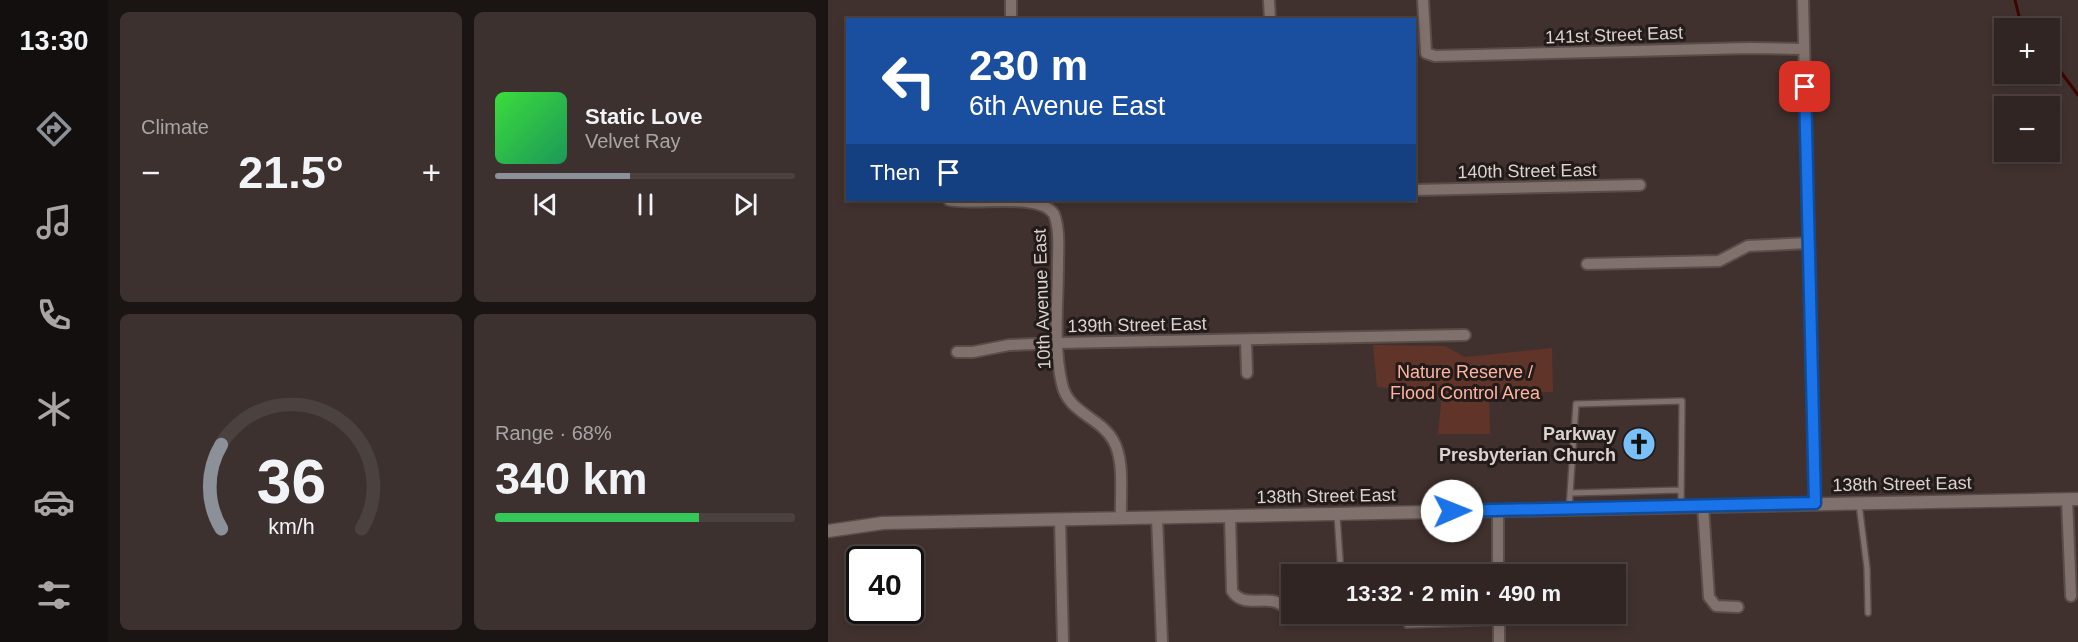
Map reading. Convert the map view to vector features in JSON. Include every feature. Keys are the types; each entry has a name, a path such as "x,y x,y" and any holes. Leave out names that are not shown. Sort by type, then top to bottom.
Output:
{"street":[{"path":"1011,0 1011,18"},
{"path":"1269,0 1270,18"},
{"name":"141st Street East","path":"1423,0 1426,53 1439,57 1749,48 1804,49"},
{"path":"1803,0 1815,503"},
{"name":"140th Street East","path":"1416,190 1640,185"},
{"name":"10th Avenue East","path":"956,201 969,203 1025,201 1044,205 1050,209 1057,221 1060,374 1067,397 1078,411 1094,421 1114,442 1119,457 1121,517"},
{"path":"1587,264 1719,261 1748,246 1808,243"},
{"name":"139th Street East","path":"957,352 973,352 1009,345 1058,343 1465,335"},
{"path":"1246,340 1247,373"},
{"path":"2071,596 2073,499"},
{"name":"138th Street East","path":"828,531 883,523 2073,499"},
{"path":"1703,506 1711,601 1721,607 1738,607"},
{"path":"1497,510 1498,564"},
{"path":"1230,516 1232,591 1239,599 1272,601 1281,605"},
{"path":"1157,517 1162,642"},
{"path":"1060,520 1063,642"},
{"path":"1499,624 1499,642"}],"lane":[{"path":"1569,508 1576,404 1682,401 1681,506"},
{"path":"1570,492 1681,490"},
{"path":"1859,503 1867,568 1868,613"},
{"path":"1337,513 1340,564"},
{"path":"1407,625 1420,624"}],"green space":[{"name":"Nature Reserve / Flood Control Area","path":"1373,345 1445,346 1465,357 1552,348 1553,392 1489,393 1490,434 1438,434 1442,393 1377,387"}],"waterway":[{"path":"2015,0 2020,18"},
{"path":"2060,71 2078,95"}],"place":[{"name":"Parkway Presbyterian Church","path":"1639,444"}],"route":[{"path":"1452,511 1815,503 1805,87"}]}
